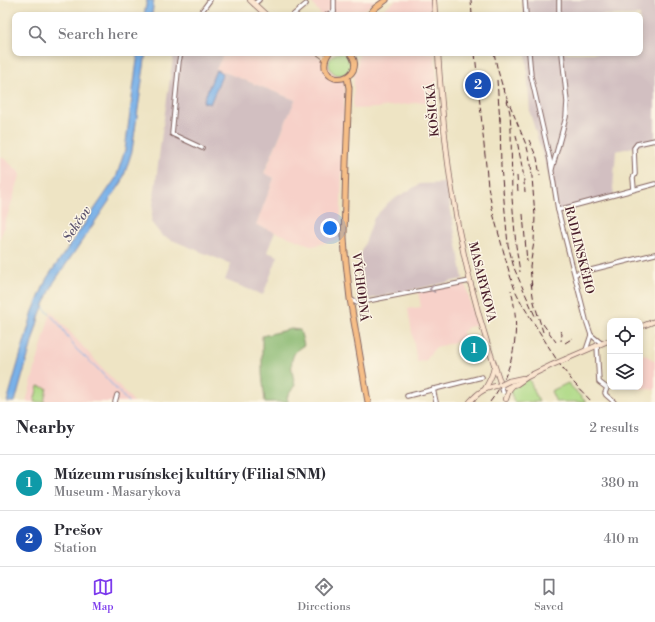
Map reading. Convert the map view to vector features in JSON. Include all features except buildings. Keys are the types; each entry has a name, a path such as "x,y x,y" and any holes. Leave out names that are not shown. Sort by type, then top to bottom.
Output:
{"main road":[{"path":"372,12 386,0"},
{"path":"328,56 325,66 329,74 337,78 347,77 353,71 355,62 352,56"},
{"name":"VÝCHODNÁ","path":"347,77 349,88 344,237 345,257 350,299 368,402"}],"street":[{"path":"201,12 212,0"},
{"path":"250,0 263,12"},
{"path":"254,4 259,0"},
{"path":"334,0 334,12"},
{"path":"434,0 435,12"},
{"path":"525,0 526,12"},
{"path":"559,0 560,12"},
{"path":"298,12 306,4"},
{"path":"180,56 172,134 202,148"},
{"name":"KOŠICKÁ","path":"438,56 449,165"},
{"name":"RADLINSKÉHO","path":"529,56 531,76 552,170 558,210 591,335"},
{"name":"RADLINSKÉHO","path":"552,170 566,117 567,102 562,56"},
{"path":"634,189 634,148 637,144 655,140"},
{"name":"MASARYKOVA","path":"449,165 455,206 470,281 494,366 503,386 503,392 506,400"},
{"path":"558,210 655,184"},
{"path":"575,274 655,254"},
{"path":"350,299 357,303 470,281"},
{"path":"352,310 357,303"},
{"path":"643,326 655,321"},
{"path":"586,350 591,335 599,344 599,382 606,388 606,395 614,402"},
{"path":"470,402 487,388 517,384 527,377 552,365 607,341"},
{"path":"487,388 494,366"},
{"path":"407,396 482,377"},
{"path":"503,386 509,381 527,377"},
{"path":"506,400 509,390 513,385"},
{"path":"433,389 436,402"},
{"path":"115,402 117,395"}],"shaded area":[{"path":"310,0 376,0 366,9 348,12 319,12"},
{"path":"396,0 431,0 432,12 380,12"},
{"path":"523,0 655,0 655,142 616,151 613,188 614,195 558,211 530,113 526,56 643,56 643,12 524,12"},
{"path":"174,56 222,56 216,69 295,100 264,173 274,178 256,225 275,232 267,252 278,256 263,295 225,280 231,264 162,236 151,222 162,132"},
{"path":"222,56 318,56 345,81 340,239 313,246 256,225 274,178 264,174 295,100 216,69"},
{"path":"359,56 435,56 438,100 376,108 353,109 354,75 357,69"},
{"path":"0,155 19,172 20,176 0,239"},
{"path":"446,183 463,279 360,301 357,278 360,257 374,218 389,202 420,184"},
{"path":"465,282 476,325 466,328 467,330 463,331 465,340 436,347 426,361 417,362 408,309 421,307 418,291"},
{"path":"51,311 96,361 134,402 26,402"},
{"path":"643,354 655,361 655,390 643,389"}],"green space":[{"path":"332,56 348,56 351,64 348,72 340,75 332,72 329,64"},
{"path":"291,329 300,330 304,345 296,351 292,359 295,385 287,397 288,402 265,402 262,373 262,336"},
{"path":"529,379 539,402 514,402 511,390 516,385"},
{"path":"568,383 586,402 556,402 551,391"},
{"path":"38,386 47,388 44,402 34,402"}],"water":[{"path":"147,0 154,0 152,12 145,12"},
{"path":"138,56 146,56 132,151 122,182 54,282 40,314 15,402 7,402 33,311 47,278 116,178 125,150"},
{"path":"216,70 223,73 210,104 203,102"}],"waterway":[{"path":"42,306 59,324 76,349 97,368 128,402"}],"railway":[{"path":"471,0 472,12"},
{"path":"475,56 488,186 493,213 515,290 522,304 560,365 592,402"},
{"path":"495,56 504,92"},
{"path":"497,80 500,121"},
{"path":"503,88 527,147 531,164 535,216 534,242 530,266 532,288"},
{"path":"507,100 511,129 512,198 520,272"},
{"path":"500,117 501,167 508,245 514,268 535,316"},
{"path":"516,135 525,192"},
{"path":"529,140 537,158 540,176"},
{"path":"517,176 518,192"},
{"path":"523,214 527,262"},
{"path":"531,283 534,302 543,332"},
{"path":"490,402 505,376 514,349 515,320 511,290"},
{"path":"543,324 556,342"},
{"path":"560,331 562,334 561,341"},
{"path":"565,343 573,338"}],"place":[{"name":"Prešov","path":"478,85"},
{"name":"Múzeum rusínskej kultúry (Filial SNM)","path":"474,349"}],"water label":[{"name":"Sekčov","path":"77,224"}]}
